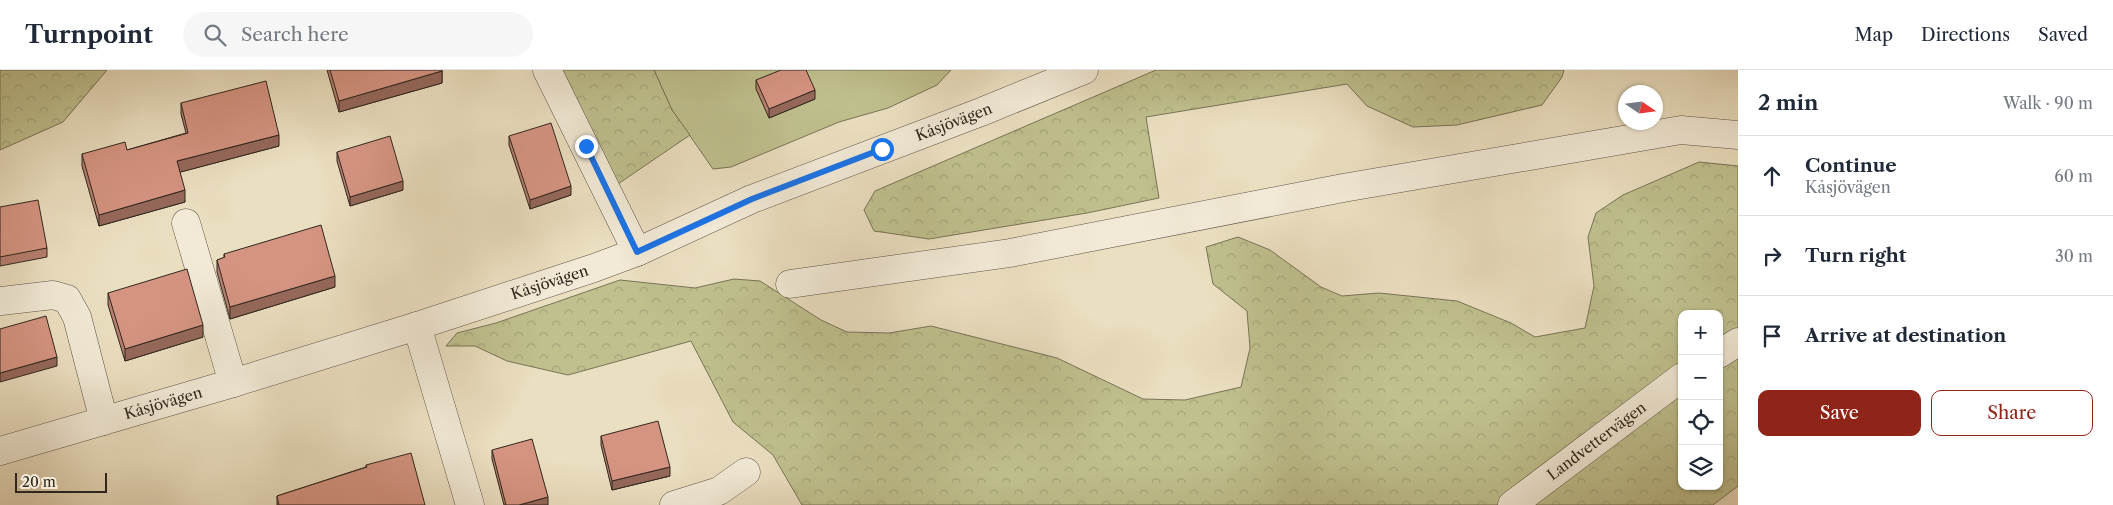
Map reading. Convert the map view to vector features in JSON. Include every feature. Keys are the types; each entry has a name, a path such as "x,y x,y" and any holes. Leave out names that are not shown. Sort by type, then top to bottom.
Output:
{"street":[{"path":"547,70 637,252"},
{"name":"Kåsjövägen","path":"0,451 233,383 417,326 637,252 752,199 981,112 1084,70"},
{"path":"790,284 1010,253 1327,191 1681,130 1738,135"},
{"path":"186,224 233,383"},
{"path":"1,301 53,295 67,299 76,318 104,421"},
{"path":"417,326 470,505"},
{"path":"1723,351 1738,342"},
{"name":"Landvettervägen","path":"1512,505 1678,381"},
{"path":"674,505 719,491 746,472"}],"green space":[{"path":"0,70 107,70 63,122 0,150"},
{"path":"557,70 654,70 672,110 690,135 615,186"},
{"path":"654,70 951,70 937,85 888,108 839,122 731,167 713,169 672,110"},
{"path":"1156,70 1564,70 1562,77 1542,105 1457,125 1413,127 1367,106 1347,84 1146,117 1159,198 1087,213 929,239 874,231 864,210 875,191"},
{"path":"1699,162 1738,166 1738,486 1713,505 802,505 773,455 733,422 691,341 568,375 507,361 475,346 446,346 457,333 496,323 620,280 695,288 734,279 760,281 821,320 847,332 889,333 931,326 1057,358 1143,399 1185,400 1241,387 1250,348 1247,311 1213,284 1206,247 1238,237 1270,250 1321,287 1342,296 1379,293 1457,301 1511,323 1535,337 1585,328 1594,286 1588,237 1596,213 1623,195"}],"building":[{"path":"330,70 442,70 442,71 339,101"},
{"path":"781,70 806,70 815,90 769,109 756,80"},
{"path":"266,81 279,135 177,161 185,190 99,215 82,154 125,142 127,150 188,133 181,103"},
{"path":"551,123 571,186 530,200 509,136"},
{"path":"390,136 403,181 350,197 337,152"},
{"path":"38,200 47,248 0,257 0,207"},
{"path":"321,225 335,276 230,307 217,260 225,257 224,254"},
{"path":"187,269 203,325 125,349 108,293"},
{"path":"46,316 57,357 0,373 0,329"},
{"path":"658,421 670,467 612,481 601,436"},
{"path":"532,439 548,497 519,505 506,505 492,450"},
{"path":"411,453 425,505 279,505 277,496 367,467 366,465"}],"route":[{"path":"586,146 637,252 728,212 752,199 882,149"}]}
